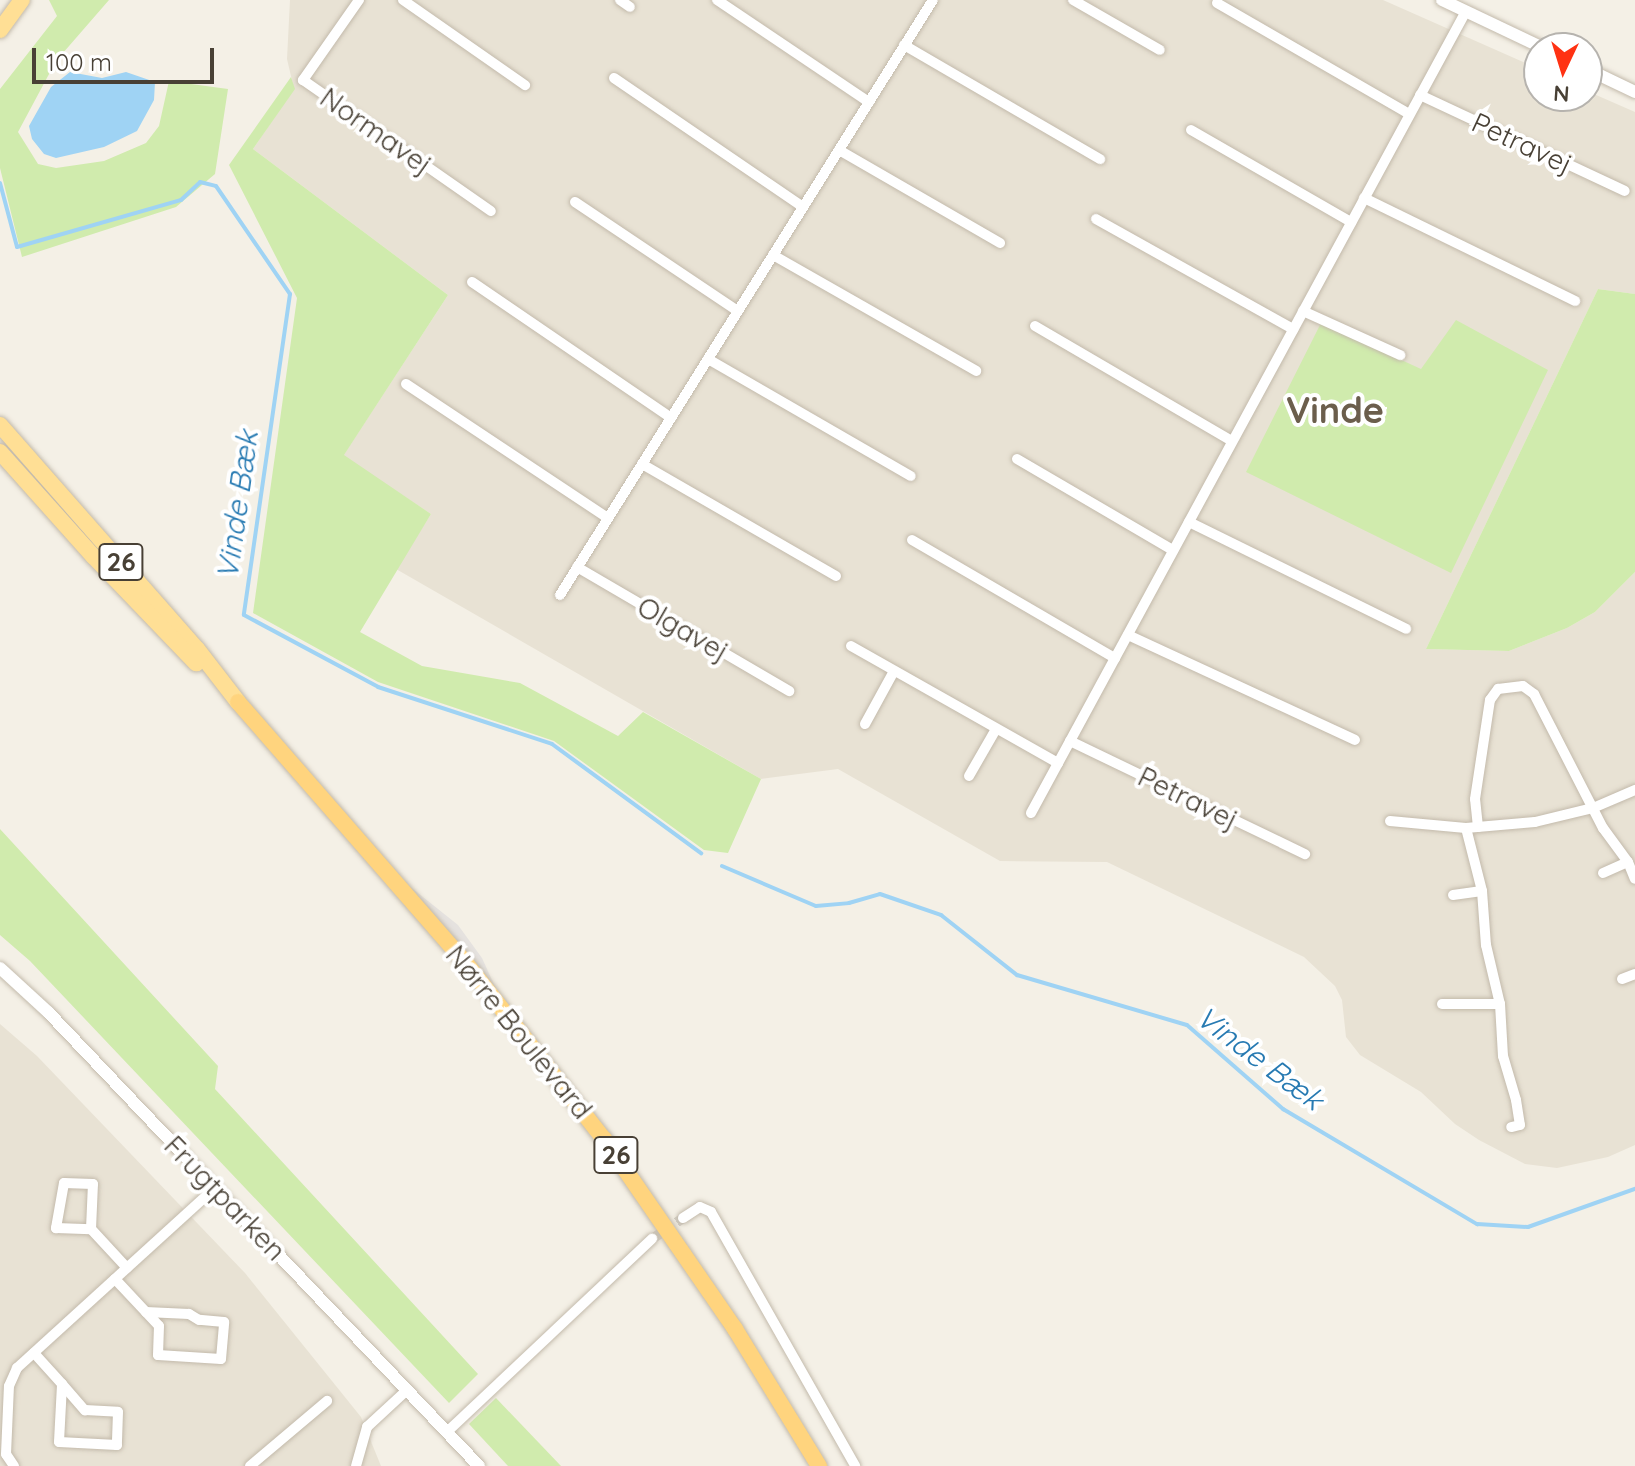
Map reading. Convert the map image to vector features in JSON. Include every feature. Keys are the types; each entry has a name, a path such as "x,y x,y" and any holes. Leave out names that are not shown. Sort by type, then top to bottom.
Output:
{"highway":[{"name":"Nørre Boulevard","path":"238,702 465,962 604,1139 735,1329 819,1466"}],"main road":[{"path":"0,12 8,0"},
{"path":"0,30 22,0"},
{"name":"Nørre Boulevard","path":"1,425 197,649 238,702"},
{"name":"Nørre Boulevard","path":"0,452 174,641 238,702"}],"street":[{"name":"Normavej","path":"359,0 303,80 491,211"},
{"path":"403,0 525,85"},
{"path":"620,0 630,7"},
{"path":"717,0 869,102"},
{"path":"560,595 933,0"},
{"path":"1073,0 1160,50"},
{"path":"1442,0 1523,38"},
{"path":"1217,3 1409,114"},
{"path":"1031,813 1466,11"},
{"path":"904,45 1100,159"},
{"path":"1603,77 1635,92"},
{"path":"614,78 803,207"},
{"name":"Petravej","path":"1420,95 1625,191"},
{"path":"1191,130 1351,222"},
{"path":"839,150 1000,243"},
{"path":"1364,198 1575,301"},
{"path":"575,202 738,311"},
{"path":"1096,219 1293,329"},
{"path":"773,255 976,371"},
{"path":"472,282 671,418"},
{"path":"1303,311 1400,355"},
{"path":"1035,326 1232,441"},
{"path":"708,359 911,476"},
{"path":"406,384 608,518"},
{"path":"1017,459 1173,550"},
{"path":"642,464 836,576"},
{"path":"1189,522 1406,629"},
{"path":"912,540 1115,658"},
{"name":"Olgavej","path":"577,567 789,691"},
{"path":"1128,635 1355,740"},
{"path":"851,646 1058,763"},
{"path":"865,724 894,671"},
{"path":"1511,1127 1520,1125 1503,1056 1500,1004 1486,945 1472,827 1490,700 1498,689 1509,685 1523,686 1534,694 1593,808 1628,862 1635,879"},
{"path":"969,776 996,729"},
{"name":"Petravej","path":"1070,741 1305,854"},
{"path":"1390,821 1472,827 1535,822 1593,808 1635,790"},
{"path":"1603,873 1628,862"},
{"path":"1453,895 1482,891"},
{"name":"Frugtparken","path":"0,968 48,1012 479,1466"},
{"path":"1622,979 1635,974"},
{"path":"1442,1004 1500,1004"},
{"path":"91,1229 56,1228 64,1183 93,1184 91,1229 127,1268"},
{"path":"14,1466 6,1454 9,1386 17,1368 215,1188"},
{"path":"683,1218 700,1207 711,1212 855,1466"},
{"path":"447,1432 652,1239"},
{"path":"115,1279 159,1326 158,1355 221,1359 224,1322 199,1320 189,1314 146,1312"},
{"path":"34,1353 62,1384 85,1410 118,1412 117,1445 59,1442 62,1384"},
{"path":"356,1466 367,1427 407,1390"},
{"path":"250,1466 327,1401"}],"shaded area":[{"path":"290,0 1383,0 1523,62 1523,112 1603,112 1603,98 1635,112 1635,294 1598,289 1426,649 1509,651 1567,628 1595,612 1635,572 1635,1145 1608,1157 1557,1168 1525,1164 1479,1140 1455,1124 1421,1092 1360,1055 1346,1037 1342,1000 1335,986 1304,957 1107,862 1000,861 838,769 761,779 396,569 431,514 343,456 448,295 253,149 294,89 287,59"},
{"path":"403,881 458,925 482,958 497,991"},
{"path":"0,1024 37,1056 245,1273 361,1417 381,1466 0,1466"}],"green space":[{"path":"49,0 109,0 56,61 18,132 38,164 56,168 104,161 146,143 159,126 169,81 228,89 215,174 176,207 22,257 0,168 0,89 57,16"},
{"path":"291,77 295,89 253,149 448,295 344,455 431,514 360,632 422,666 520,683 618,736 643,712 761,779 728,853 704,850 554,741 378,682 253,613 297,298 229,165"},
{"path":"1598,289 1635,294 1635,572 1595,612 1567,628 1509,651 1426,649"},
{"path":"1456,320 1548,370 1451,573 1246,472 1321,323 1421,369"},
{"path":"0,829 218,1066 215,1089 478,1374 449,1403 30,961 0,935"},
{"path":"496,1398 561,1466 508,1466 469,1424"}],"water":[{"path":"70,72 102,78 126,72 155,82 154,100 137,131 104,147 56,158 44,154 32,139 29,126 51,87"}],"waterway":[{"name":"Vinde Bæk","path":"0,183 17,247 181,200 200,182 216,186 290,294 244,615 378,687 552,744 701,853"},
{"name":"Vinde Bæk","path":"722,866 816,906 849,903 880,894 941,915 1017,975 1187,1025 1283,1109 1477,1224 1528,1227 1635,1189"}],"tunnel":[{"path":"652,1239 683,1218"}],"district":[{"name":"Vinde","path":"1335,410"}]}
